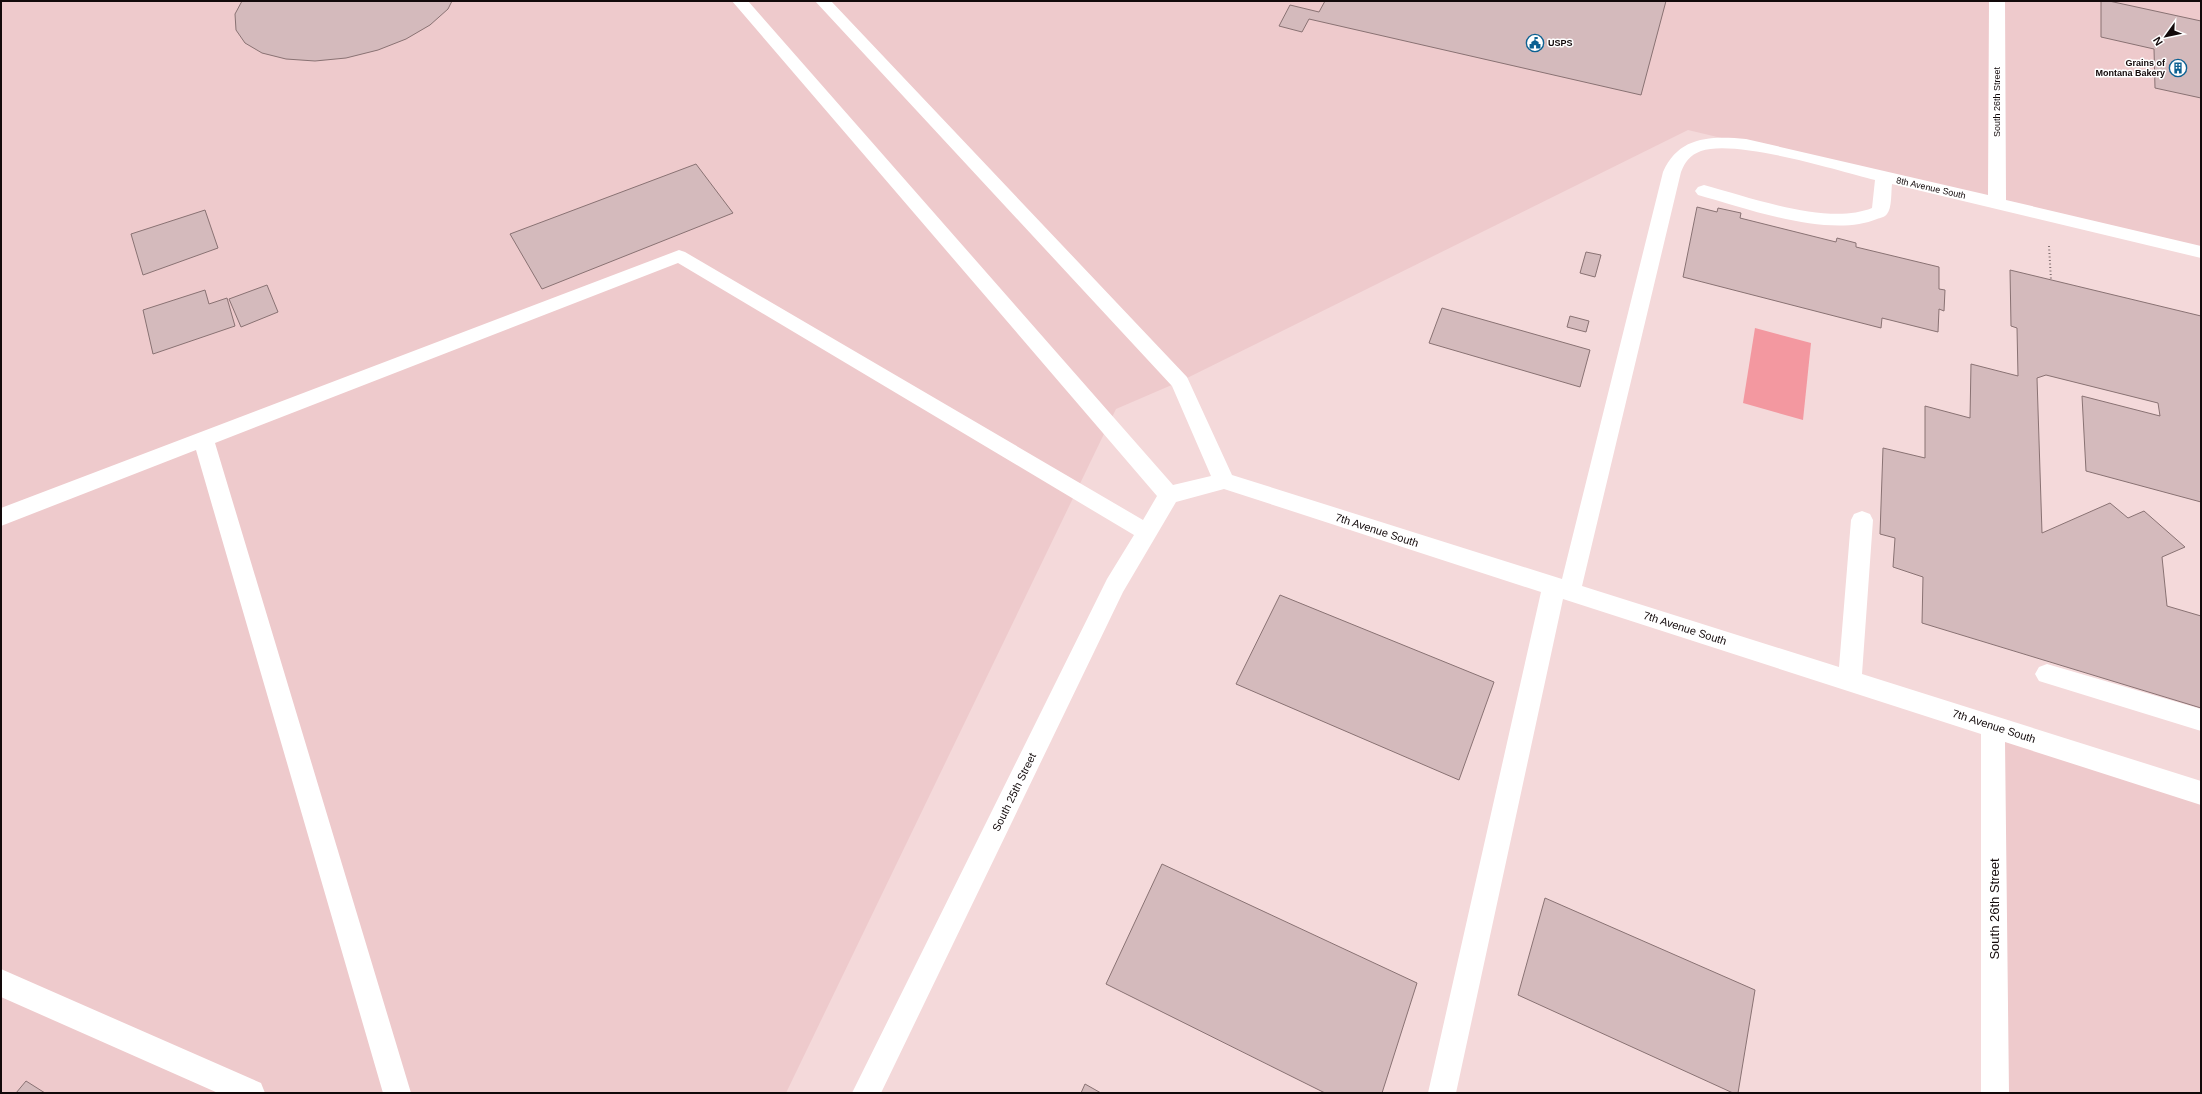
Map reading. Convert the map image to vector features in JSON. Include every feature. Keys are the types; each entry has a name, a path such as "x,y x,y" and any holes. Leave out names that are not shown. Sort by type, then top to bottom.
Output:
{"street":[{"path":"740,1 1169,495 1224,481 1180,382 823,1"},
{"name":"South 26th Street","path":"1997,1 1997,204"},
{"name":"8th Avenue South","path":"1442,1093 1562,588 1674,163 1680,156 1696,148 1715,143 1734,142 1884,176 2201,252"},
{"path":"1704,191 1812,218 1849,220 1870,217 1880,211 1884,176"},
{"path":"1,517 679,256 1146,532"},
{"path":"203,439 396,1093"},
{"name":"7th Avenue South","path":"1224,481 2201,793"},
{"name":"South 25th Street","path":"866,1093 1115,586 1169,495"},
{"path":"1850,681 1862,520"},
{"path":"2047,674 2201,720"},
{"name":"South 26th Street","path":"1992,726 1995,1093"},
{"path":"1,983 251,1093"}],"path":[{"path":"2049,246 2051,280"}],"shaded area":[{"path":"1,1 2201,1 2201,252 1688,130 1181,381 1116,409 786,1093 1,1093"},
{"path":"1755,328 1811,343 1803,420 1743,403"},
{"path":"1993,726 2201,793 2201,1093 1995,1093"}],"building":[{"path":"242,1 452,1 448,9 430,25 406,39 378,50 346,58 315,61 286,59 262,53 245,43 236,30 235,14"},
{"name":"USPS","path":"1325,1 1666,1 1641,95 1309,19 1302,32 1279,26 1290,5 1319,12"},
{"name":"Grains of Montana Bakery","path":"2101,1 2109,1 2201,21 2201,98 2155,88 2154,49 2101,37"},
{"path":"696,164 733,213 542,289 510,234"},
{"path":"1697,207 1717,212 1718,208 1741,213 1740,218 1836,242 1837,238 1856,243 1856,247 1939,267 1939,289 1945,290 1944,311 1939,309 1938,332 1882,318 1881,328 1683,277"},
{"path":"205,210 218,248 143,275 131,234"},
{"path":"1586,252 1601,255 1595,277 1580,273"},
{"path":"2010,270 2201,316 2201,502 2086,471 2082,396 2160,416 2158,403 2046,375 2037,378 2042,533 2110,503 2128,518 2144,511 2185,547 2162,557 2167,606 2201,616 2201,708 1922,623 1923,577 1893,567 1895,538 1880,534 1883,448 1925,458 1925,406 1970,418 1971,364 2018,376 2017,328 2011,326"},
{"path":"267,285 278,312 241,327 229,299"},
{"path":"205,290 209,304 227,298 235,326 153,354 143,310"},
{"path":"1442,308 1590,350 1580,387 1429,343"},
{"path":"1570,316 1589,321 1586,332 1567,327"},
{"path":"1280,595 1494,682 1459,780 1236,684"},
{"path":"1162,864 1417,983 1382,1093 1325,1093 1106,984"},
{"path":"1545,898 1755,990 1738,1093 1733,1093 1518,995"},
{"path":"26,1081 45,1093 16,1093"},
{"path":"1085,1084 1101,1093 1081,1093"}],"place":[{"name":"USPS","path":"1535,43"},
{"name":"Grains of Montana Bakery","path":"2178,68"}]}
